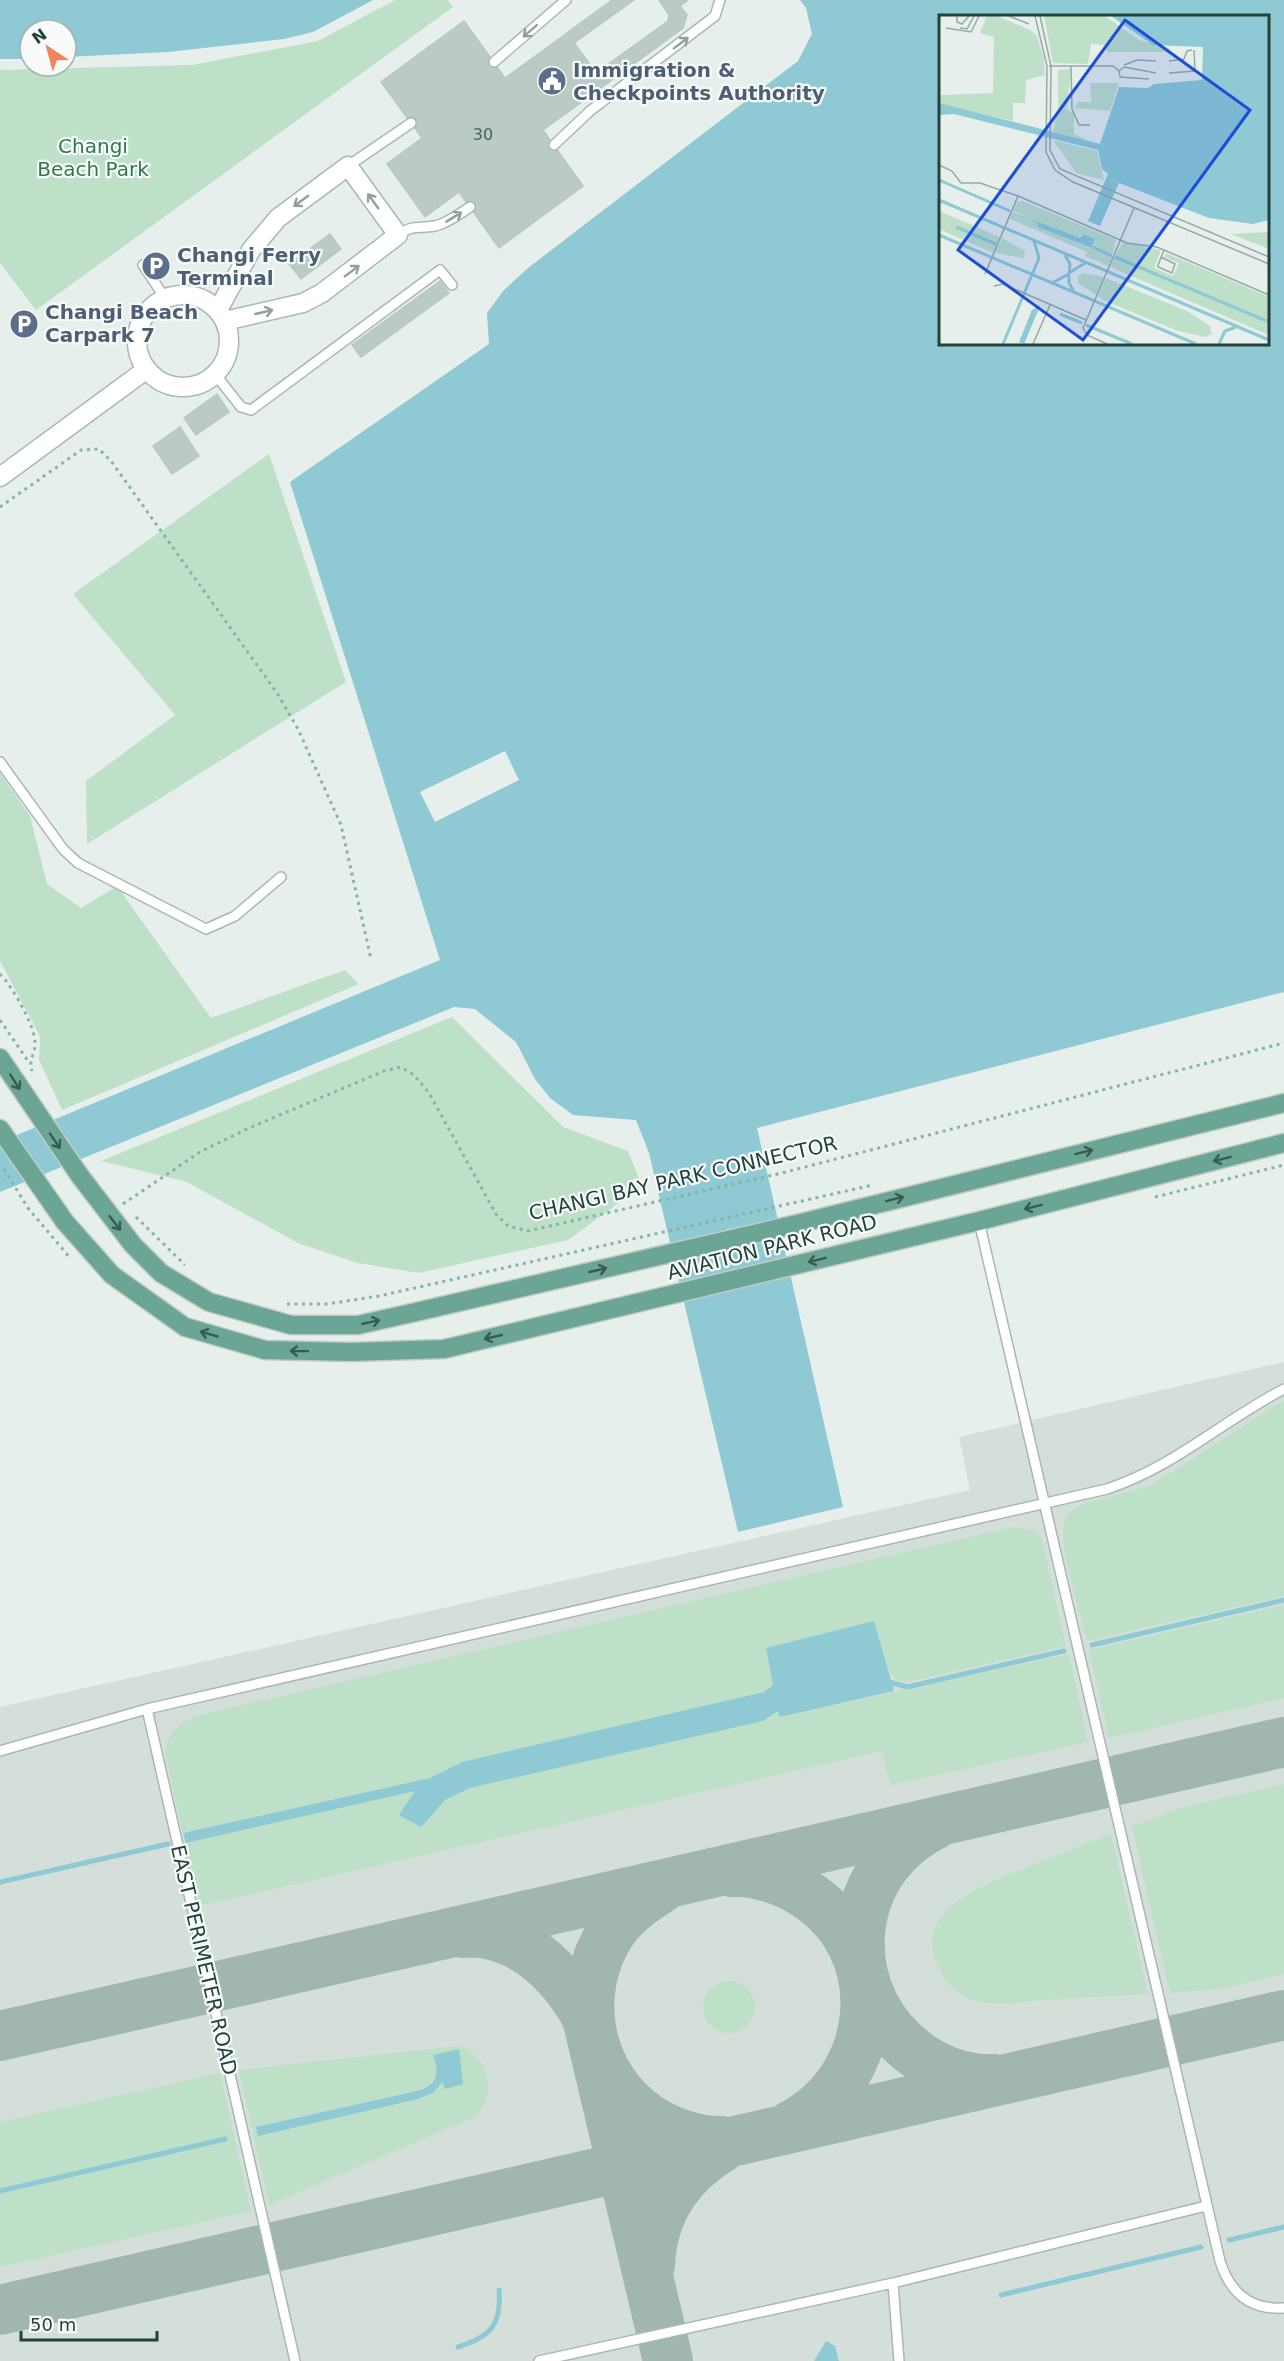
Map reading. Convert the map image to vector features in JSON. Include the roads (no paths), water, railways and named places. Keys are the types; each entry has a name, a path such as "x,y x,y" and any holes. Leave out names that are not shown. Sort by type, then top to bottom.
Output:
{"main road":[{"name":"AVIATION PARK ROAD","path":"0,1058 31,1107 80,1176 133,1245 161,1273 208,1302 291,1325 358,1324 797,1224 1284,1103"},
{"name":"AVIATION PARK ROAD","path":"0,1129 65,1222 112,1275 185,1327 265,1350 351,1352 444,1348 979,1221 1284,1143"}],"street":[{"path":"348,166 398,235 322,293 303,303 222,316 251,250 278,218 348,166"},
{"path":"184,294 203,299 222,316 230,340 226,358 215,374 199,384 180,387 161,382 147,369 138,351 138,329 148,310 165,298 184,294"},
{"path":"0,477 147,369"}],"lane":[{"path":"494,62 566,0"},
{"path":"554,146 590,111 715,16 720,0"},
{"path":"348,166 411,123"},
{"path":"398,235 416,226 435,226 470,207"},
{"path":"143,265 165,298"},
{"path":"215,374 241,407 251,410 440,270 452,285"},
{"path":"0,762 63,849 78,863 206,929 235,916 280,877"},
{"path":"979,1221 1206,2206 1224,2274 1238,2294 1257,2306 1284,2308"},
{"path":"0,1752 147,1709 1044,1505 1141,1478 1284,1389"},
{"name":"EAST PERIMETER ROAD","path":"147,1709 295,2361"},
{"path":"539,2361 893,2283 1206,2206"},
{"path":"893,2283 899,2361"}],"water":[{"path":"0,0 373,0 313,32 284,39 168,52 78,56 78,18 18,18 18,59 0,59"},
{"path":"800,0 1284,0 1284,992 757,1128 843,1507 738,1532 649,1153 636,1120 573,1115 550,1098 535,1079 516,1042 475,1009 454,1007 0,1192 0,1142 440,960 290,482 489,344 487,313 504,290 528,268 798,61 812,34 806,8"},
{"path":"874,1621 894,1691 780,1717 778,1711 763,1721 470,1788 445,1800 421,1827 399,1815 415,1791 186,1843 183,1833 430,1778 462,1762 764,1692 773,1685 766,1648"},
{"path":"459,2049 463,2084 445,2089 442,2082 433,2093 418,2099 258,2136 256,2127 421,2090 431,2084 436,2076 433,2055"},
{"path":"826,2341 835,2346 839,2361 814,2361"}],"waterway":[{"path":"1092,1645 1284,1600"},
{"path":"886,1681 907,1687 1064,1651"},
{"path":"0,1882 168,1844"},
{"path":"0,2191 225,2139"},
{"path":"1229,2240 1284,2227"},
{"path":"1001,2295 1201,2247"},
{"path":"458,2347 478,2339 492,2328 498,2312 499,2290"}],"place":[{"name":"Immigration & Checkpoints Authority","path":"552,81"},
{"name":"Changi Ferry Terminal","path":"156,266"},
{"name":"Changi Beach Carpark 7","path":"24,324"}],"park label":[{"name":"Changi Beach Park","path":"93,158"}]}
